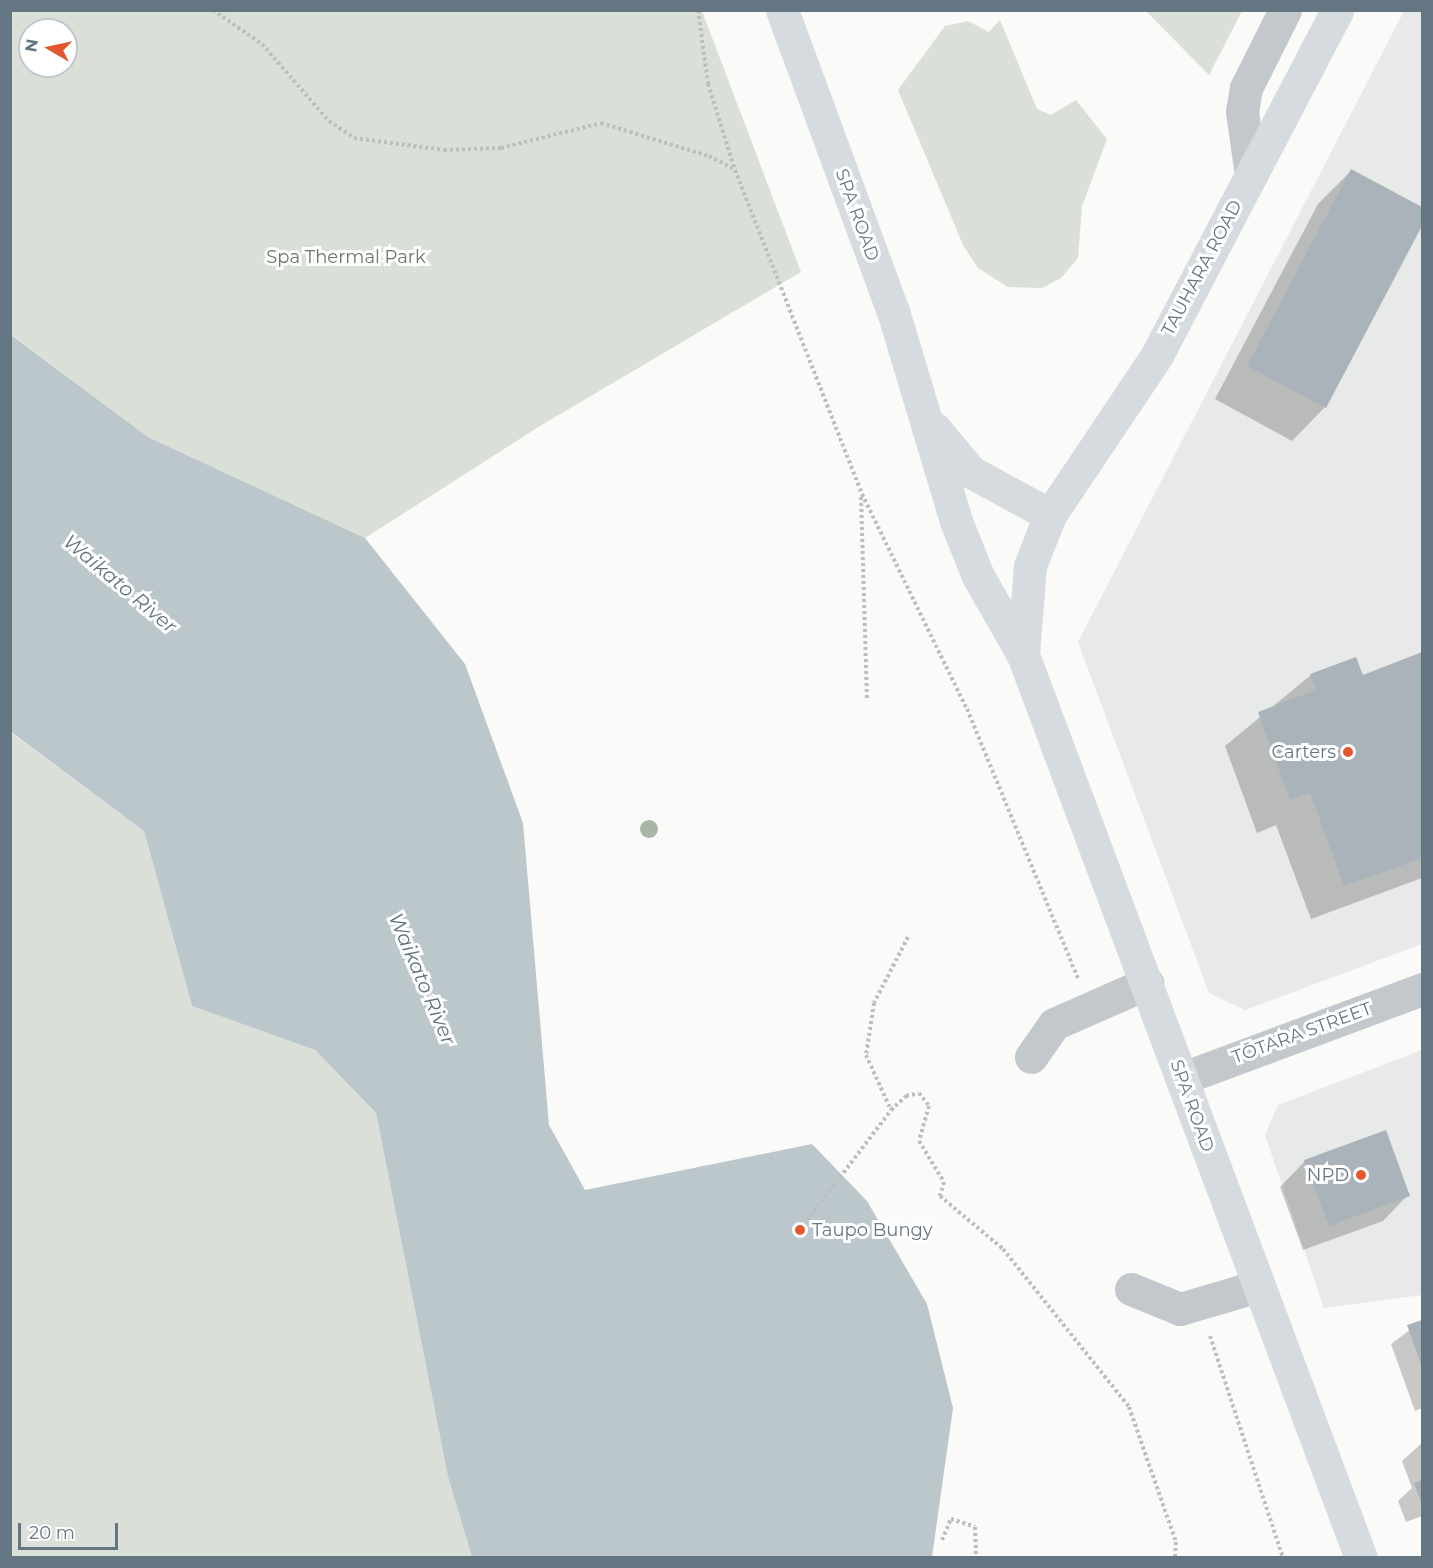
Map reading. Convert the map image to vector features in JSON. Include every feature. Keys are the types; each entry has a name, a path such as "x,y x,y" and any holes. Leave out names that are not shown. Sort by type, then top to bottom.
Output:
{"main road":[{"name":"SPA ROAD","path":"782,10 928,422 978,576 1023,656 1361,1557"},
{"name":"TAUHARA ROAD","path":"1050,515 1125,410 1337,10"},
{"name":"SPA ROAD","path":"928,422 971,472 1050,515 1030,566 1023,656"}],"street":[{"path":"1251,175 1242,112 1246,88 1285,10"},
{"path":"1031,1057 1054,1024 1147,983"},
{"name":"TŌTARA STREET","path":"1183,1078 1422,988"},
{"path":"1131,1289 1180,1309 1258,1286"}],"path":[{"path":"213,10 262,44 329,122 354,138 444,150 501,148 601,123 709,156 735,170"},
{"path":"698,10 708,84 735,170 862,494 968,709 1081,983"},
{"path":"862,494 867,700"},
{"path":"891,1110 866,1055 874,1003 908,937"},
{"path":"800,1230 891,1110 906,1096 919,1093 929,1106 919,1141 944,1182 940,1196 1002,1249 1129,1407 1176,1542 1175,1557"},
{"path":"1205,1323 1283,1557"},
{"path":"942,1540 951,1519 975,1527 976,1557"}],"shaded area":[{"path":"1404,11 1422,11 1422,944 1245,1010 1209,993 1078,642"},
{"path":"1422,1050 1422,1295 1324,1308 1265,1135 1278,1105"}],"green space":[{"name":"Spa Thermal Park","path":"10,11 702,11 801,272 540,426 365,538 148,437 11,334"},
{"path":"1146,11 1242,11 1209,75"},
{"path":"1000,20 1037,109 1051,115 1076,100 1107,139 1082,206 1078,258 1061,278 1042,288 1008,287 978,268 963,245 898,90 945,26 968,21 989,32"},
{"path":"10,732 144,831 192,1006 315,1050 376,1113 448,1477 472,1557 11,1557"}],"water":[{"name":"Waikato River","path":"10,334 148,437 365,538 465,664 523,823 549,1125 585,1190 812,1144 867,1201 927,1304 953,1408 932,1557 472,1557 448,1477 376,1113 315,1050 192,1006 144,831 11,732"}],"building":[{"path":"1351,169 1422,207 1422,226 1326,408 1247,366"},
{"name":"Carters","path":"1422,652 1422,858 1344,886 1310,793 1290,800 1258,712 1316,690 1310,674 1356,657 1363,675"},
{"path":"1386,1130 1410,1196 1329,1226 1304,1160"},
{"path":"1422,1320 1422,1367 1407,1325"},
{"path":"1422,1480 1422,1505 1414,1483"}],"place":[{"name":"Carters","path":"1348,752"},
{"name":"NPD","path":"1361,1175"},
{"name":"Taupo Bungy","path":"800,1230"}]}
